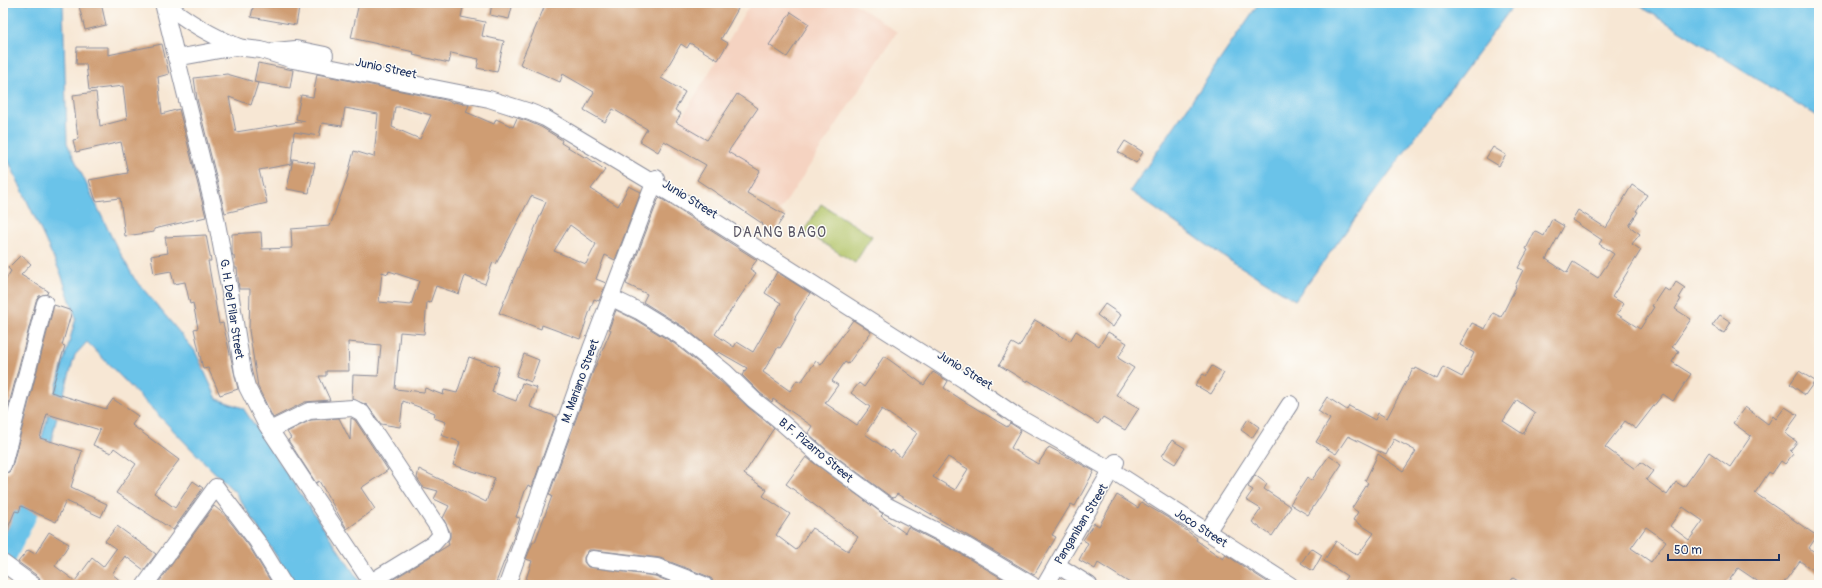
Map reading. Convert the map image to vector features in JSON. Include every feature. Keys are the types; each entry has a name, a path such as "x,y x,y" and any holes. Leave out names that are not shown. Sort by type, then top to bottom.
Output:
{"street":[{"path":"164,3 195,26 242,48"},
{"name":"G. H. Del Pilar Street","path":"164,3 176,58 215,213 230,292 242,372 255,404 270,430 372,584"},
{"name":"Junio Street","path":"176,58 231,48 271,52 293,60 489,99 545,118 655,180 957,375 1016,416 1115,467"},
{"name":"M. Mariano Street","path":"508,585 591,349 612,298 655,180"},
{"name":"B.F. Pizarro Street","path":"612,298 656,321 698,350 821,457 886,505 966,546 1032,585"},
{"path":"3,465 45,303"},
{"path":"1207,532 1290,404"},
{"path":"270,430 309,411 353,408 362,413 388,451 441,534 433,544 372,584"},
{"name":"Joco Street","path":"1115,467 1207,532 1290,585"},
{"name":"Panganiban Street","path":"1045,585 1115,467"},
{"path":"145,585 216,487 257,541 284,585"},
{"path":"593,559 657,567 704,585"},
{"path":"4,564 33,585"},
{"path":"1057,565 1089,585"}],"shaded area":[{"path":"751,3 854,3 897,32 780,211 666,144"}],"green space":[{"path":"821,204 872,236 855,263 804,231"}],"water":[{"path":"3,3 63,3 67,143 113,240 134,278 195,351 217,399 243,408 362,585 295,585 235,492 87,342 75,355 56,420 44,476 32,472 76,318 61,274 3,149"},
{"path":"1259,3 1515,3 1295,300 1220,254 1130,191"},
{"path":"1635,3 1819,3 1819,117"}],"building":[{"path":"91,3 101,3 106,25 85,30 79,6"},
{"path":"254,3 266,5 267,3 300,3 296,25 251,17"},
{"path":"359,3 464,3 461,17 485,22 482,36 504,41 497,72 477,68 479,59 451,53 449,63 413,55 414,52 351,38"},
{"path":"492,3 513,3 509,19 490,15"},
{"path":"546,3 728,3 738,9 721,39 728,43 718,60 690,43 687,48 681,44 661,78 685,92 675,110 681,114 676,122 707,140 737,94 758,108 728,152 760,171 747,193 785,215 773,233 762,225 763,224 697,180 706,165 664,141 658,152 640,141 647,129 613,109 605,122 584,110 594,92 563,74 560,82 520,64"},
{"path":"791,12 809,24 787,57 769,45"},
{"path":"162,44 169,74 158,77 162,114 179,109 206,217 154,229 154,232 125,236 120,198 96,201 89,180 128,173 121,142 76,152 73,140 78,139 73,95 96,92 100,126 127,119 123,86 89,90 86,64 76,64 77,47 108,47 108,55"},
{"path":"258,63 293,70 290,88 254,82"},
{"path":"227,74 258,83 251,105 229,97 236,132 305,121 296,119 301,95 313,97 317,74 469,105 466,112 494,124 496,119 513,127 517,118 527,121 541,127 562,140 561,143 586,158 587,157 605,170 591,189 618,206 629,186 641,192 615,260 605,255 596,279 606,283 599,301 594,299 580,339 542,325 541,329 499,313 546,202 531,196 496,264 493,262 485,284 465,276 459,294 436,286 430,303 427,302 424,334 400,332 395,389 424,392 425,388 443,395 444,390 457,393 469,357 499,367 492,392 516,401 522,383 537,388 530,407 557,417 532,487 528,485 525,491 516,517 520,518 495,585 384,585 449,545 448,542 450,532 443,518 449,506 434,499 438,491 423,487 417,478 419,469 486,502 495,478 453,465 460,442 441,435 446,422 434,418 435,413 403,401 400,427 381,424 367,405 352,399 353,375 378,376 381,345 348,342 349,371 326,371 326,376 319,376 330,400 305,402 273,418 258,387 249,330 250,289 239,289 237,268 235,268 234,256 232,253 232,234 261,232 262,249 292,248 291,229 330,226 347,178 354,151 374,157 378,114 345,108 342,126 322,123 319,136 294,132 291,164 259,170 267,203 225,213 197,99 194,78","holes":["395,107 401,107 431,115 420,139 392,127","570,225 596,244 586,264 554,251","389,271 419,281 411,305 379,302 382,272 388,274"]},
{"path":"1125,141 1143,152 1136,163 1118,152"},
{"path":"1493,147 1506,155 1499,166 1486,158"},
{"path":"293,159 315,163 309,193 287,189"},
{"path":"1632,185 1647,195 1636,211 1638,212 1629,226 1640,234 1632,244 1641,250 1612,297 1624,304 1617,314 1640,329 1654,307 1652,306 1664,288 1670,292 1676,282 1685,288 1675,309 1691,319 1672,347 1679,351 1672,362 1691,374 1673,401 1663,394 1636,429 1625,421 1605,447 1635,469 1641,462 1653,471 1646,480 1667,495 1676,482 1684,487 1709,452 1730,467 1751,436 1733,423 1745,407 1768,424 1773,416 1776,419 1785,407 1798,415 1785,433 1797,442 1790,451 1793,454 1785,464 1781,461 1772,474 1769,472 1755,493 1817,536 1809,548 1819,555 1819,574 1800,561 1782,585 1763,585 1738,568 1726,585 1525,585 1513,578 1508,585 1341,585 1347,576 1324,561 1336,541 1358,555 1374,533 1353,520 1358,512 1352,508 1368,483 1365,481 1378,454 1403,471 1416,451 1394,439 1386,455 1348,436 1336,454 1316,442 1330,419 1318,411 1327,397 1347,410 1349,406 1375,420 1378,413 1387,418 1413,369 1415,370 1416,368 1437,379 1443,367 1462,377 1474,353 1460,345 1472,323 1485,329 1493,313 1501,317 1523,270 1518,268 1528,250 1526,249 1535,231 1544,236 1552,219 1564,226 1546,259 1567,273 1573,262 1598,278 1614,254 1599,244 1602,240 1572,220 1578,210 1606,228","holes":["1517,400 1535,413 1523,434 1503,421","1683,507 1703,521 1689,540 1670,526","1646,527 1666,541 1651,562 1631,548"]},
{"path":"660,198 757,260 750,269 756,273 715,334 734,347 737,342 753,352 781,303 765,293 777,272 810,293 794,319 796,319 788,335 780,348 778,347 763,372 790,391 797,380 801,382 816,361 821,365 853,320 871,332 848,364 845,362 832,381 838,385 825,403 857,425 870,407 851,393 859,383 864,387 879,366 878,365 884,356 924,385 933,372 948,381 944,388 962,400 1007,427 1010,423 1021,430 1011,448 1038,464 1049,447 1094,471 1075,506 1071,504 1052,535 1056,537 1034,575 897,494 894,498 891,497 827,450 808,433 812,426 773,399 772,402 760,393 742,375 747,368 719,352 717,354 685,328 643,302 647,294 626,284","holes":["882,409 917,433 901,457 865,434","948,457 968,469 955,490 933,477"]},
{"path":"206,235 211,261 208,261 219,324 223,323 238,389 220,395 208,368 203,369 194,329 198,328 193,303 190,304 185,282 174,284 171,271 154,274 151,256 168,253 165,237"},
{"path":"21,255 31,264 21,275 48,291 47,294 39,296 36,301 3,427 3,318 7,311 3,308 3,284 11,271 8,268"},
{"path":"1105,304 1121,315 1113,327 1097,315"},
{"path":"54,305 72,311 62,345 65,346 51,392 106,409 113,399 138,416 132,425 179,460 154,493 175,508 193,481 203,488 173,530 116,493 136,464 114,448 111,453 93,445 100,430 47,414 40,438 82,451 71,487 107,504 101,517 66,501 56,522 21,506 19,512 15,511 3,540 3,474 9,472 12,467"},
{"path":"616,310 675,344 716,377 748,407 774,428 744,474 767,490 763,496 790,514 776,535 796,550 812,528 848,551 858,537 786,484 806,457 883,514 881,516 905,533 908,527 961,554 1013,585 713,585 712,579 707,576 660,558 589,550 584,557 584,562 588,567 655,576 677,585 524,585 532,561 526,559 533,542 535,542 552,496 549,495 592,374 611,330 609,329"},
{"path":"1720,315 1731,322 1724,333 1712,326"},
{"path":"1035,320 1070,341 1076,331 1099,346 1108,332 1127,343 1118,358 1134,368 1116,395 1139,408 1125,430 1103,417 1098,424 1028,380 1027,382 999,365 1012,343 1019,347"},
{"path":"524,354 539,360 531,382 516,376"},
{"path":"1212,366 1224,373 1211,394 1195,385 1203,374 1206,376"},
{"path":"1799,371 1815,381 1805,395 1790,384"},
{"path":"339,418 350,440 351,418 355,420 388,470 361,488 375,509 347,529 319,481 316,483 288,440 291,438 287,432 311,420"},
{"path":"1248,419 1259,427 1252,438 1241,430"},
{"path":"1172,440 1185,448 1175,464 1162,456"},
{"path":"1329,456 1342,464 1308,515 1290,504 1307,478 1311,481"},
{"path":"1255,475 1267,484 1264,489 1291,507 1272,536 1252,522 1261,509 1246,500 1253,490 1248,487"},
{"path":"1117,495 1138,508 1141,502 1170,519 1223,559 1226,555 1272,585 1133,585 1098,563 1095,569 1079,560 1088,543 1083,540 1094,523 1099,526"},
{"path":"214,506 225,515 249,546 273,585 164,585 159,582"},
{"path":"117,526 156,554 144,570 125,556 112,574 126,585 42,585 39,577 18,562 28,550 35,554 49,532 69,544 55,566 75,581 92,558 103,567 116,549 105,541"},
{"path":"1311,548 1322,555 1313,571 1301,563"}],"waterway":[{"path":"3,555 22,517 39,475"}],"district":[{"name":"DAANG BAGO","path":"780,232"}]}
